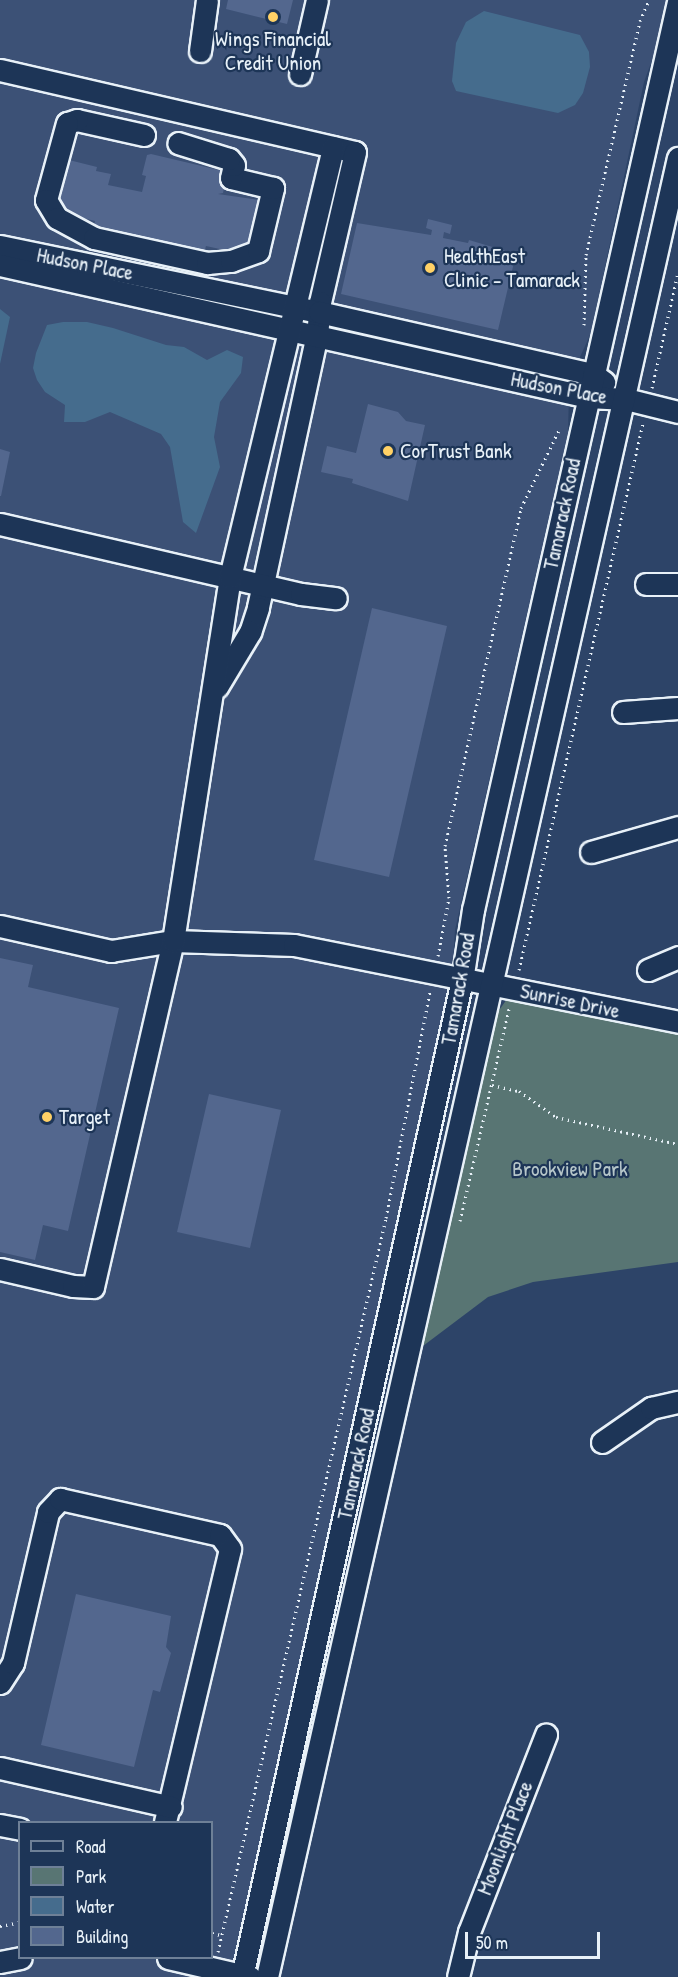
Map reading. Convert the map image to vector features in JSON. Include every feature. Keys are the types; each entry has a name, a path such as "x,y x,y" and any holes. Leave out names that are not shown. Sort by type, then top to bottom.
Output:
{"street":[{"path":"200,51 207,0"},
{"path":"300,74 317,0"},
{"name":"Tamarack Road","path":"244,1976 462,981 473,910 678,2"},
{"path":"0,70 355,152 319,312 317,334 263,585 250,632 214,692"},
{"path":"144,135 77,120 67,123 46,200 57,218 89,236 207,264 231,261 258,250 273,188 231,178 234,165 230,159 178,143"},
{"path":"0,1269 73,1286 93,1287 173,941 214,692 230,577 288,327 333,147"},
{"name":"Tamarack Road","path":"267,1977 626,399 678,158"},
{"name":"Hudson Place","path":"0,246 295,306 593,374 626,399"},
{"name":"Hudson Place","path":"0,265 288,327 588,397 626,399"},
{"path":"626,399 678,412"},
{"path":"0,524 263,585 336,598"},
{"path":"646,584 678,584"},
{"path":"622,712 678,708"},
{"path":"591,852 678,827"},
{"name":"Sunrise Drive","path":"0,926 55,942 111,951 173,941 294,945 462,981 678,1022"},
{"path":"648,970 678,957"},
{"path":"602,1442 651,1408 678,1402"},
{"path":"0,1683 13,1663 48,1512 60,1499 220,1535 230,1550 168,1815 0,1768"},
{"name":"Moonlight Place","path":"458,1977 469,1932 546,1734"},
{"path":"0,1825 18,1829"},
{"path":"0,1962 18,1959"},
{"path":"172,1959 244,1976"}],"path":[{"path":"583,332 586,255 640,21 649,0"},
{"path":"656,369 678,273"},
{"path":"442,938 449,898 445,846 521,508 561,427"},
{"path":"519,968 641,435"},
{"path":"214,1969 386,1218 430,994"},
{"path":"492,1085 519,1091 556,1117 678,1144"},
{"path":"0,1926 18,1922"},
{"path":"213,1933 221,1935"}],"shaded area":[{"path":"0,0 674,0 644,82 591,333 574,370 0,246"},
{"path":"0,265 569,392 568,433 455,930 450,1007 230,1977 0,1977"}],"green space":[{"name":"Brookview Park","path":"514,989 678,1022 678,1262 533,1282 488,1297 419,1349 495,1016"}],"water":[{"path":"484,11 580,35 589,52 590,67 583,93 575,105 558,113 456,91 452,81 456,43 466,22"},
{"path":"0,309 10,317 0,364"},
{"path":"87,322 113,328 166,345 184,347 207,360 227,350 243,357 241,373 220,402 214,437 220,467 196,533 183,522 170,447 161,434 110,412 85,422 64,422 65,405 45,392 37,380 33,368 47,325"}],"building":[{"name":"Wings Financial Credit Union","path":"228,0 293,0 287,24 226,9"},
{"path":"151,154 223,171 227,173 223,193 218,194 260,200 252,248 238,253 206,246 203,257 93,232 95,221 58,212 51,202 61,158 97,167 96,171 111,174 108,185 142,192 146,176 142,175 147,155"},
{"name":"HealthEast Clinic - Tamarack","path":"428,219 452,225 450,234 444,232 443,238 468,243 469,240 516,254 498,330 341,294 357,223 431,235 432,230 426,228"},
{"name":"CorTrust Bank","path":"368,404 398,412 406,421 425,425 408,501 352,483 353,479 321,472 327,446 356,453"},
{"path":"0,449 10,452 1,496 0,496"},
{"path":"372,608 447,626 389,877 314,860"},
{"name":"Target","path":"0,958 33,965 28,987 119,1008 68,1231 43,1225 35,1260 0,1252"},
{"path":"209,1094 281,1110 250,1248 177,1232"},
{"path":"76,1594 171,1616 166,1647 171,1653 160,1692 153,1690 134,1767 41,1745"}],"place":[{"name":"Wings Financial Credit Union","path":"273,17"},
{"name":"HealthEast Clinic - Tamarack","path":"430,268"},
{"name":"CorTrust Bank","path":"388,451"},
{"name":"Target","path":"47,1117"}]}
